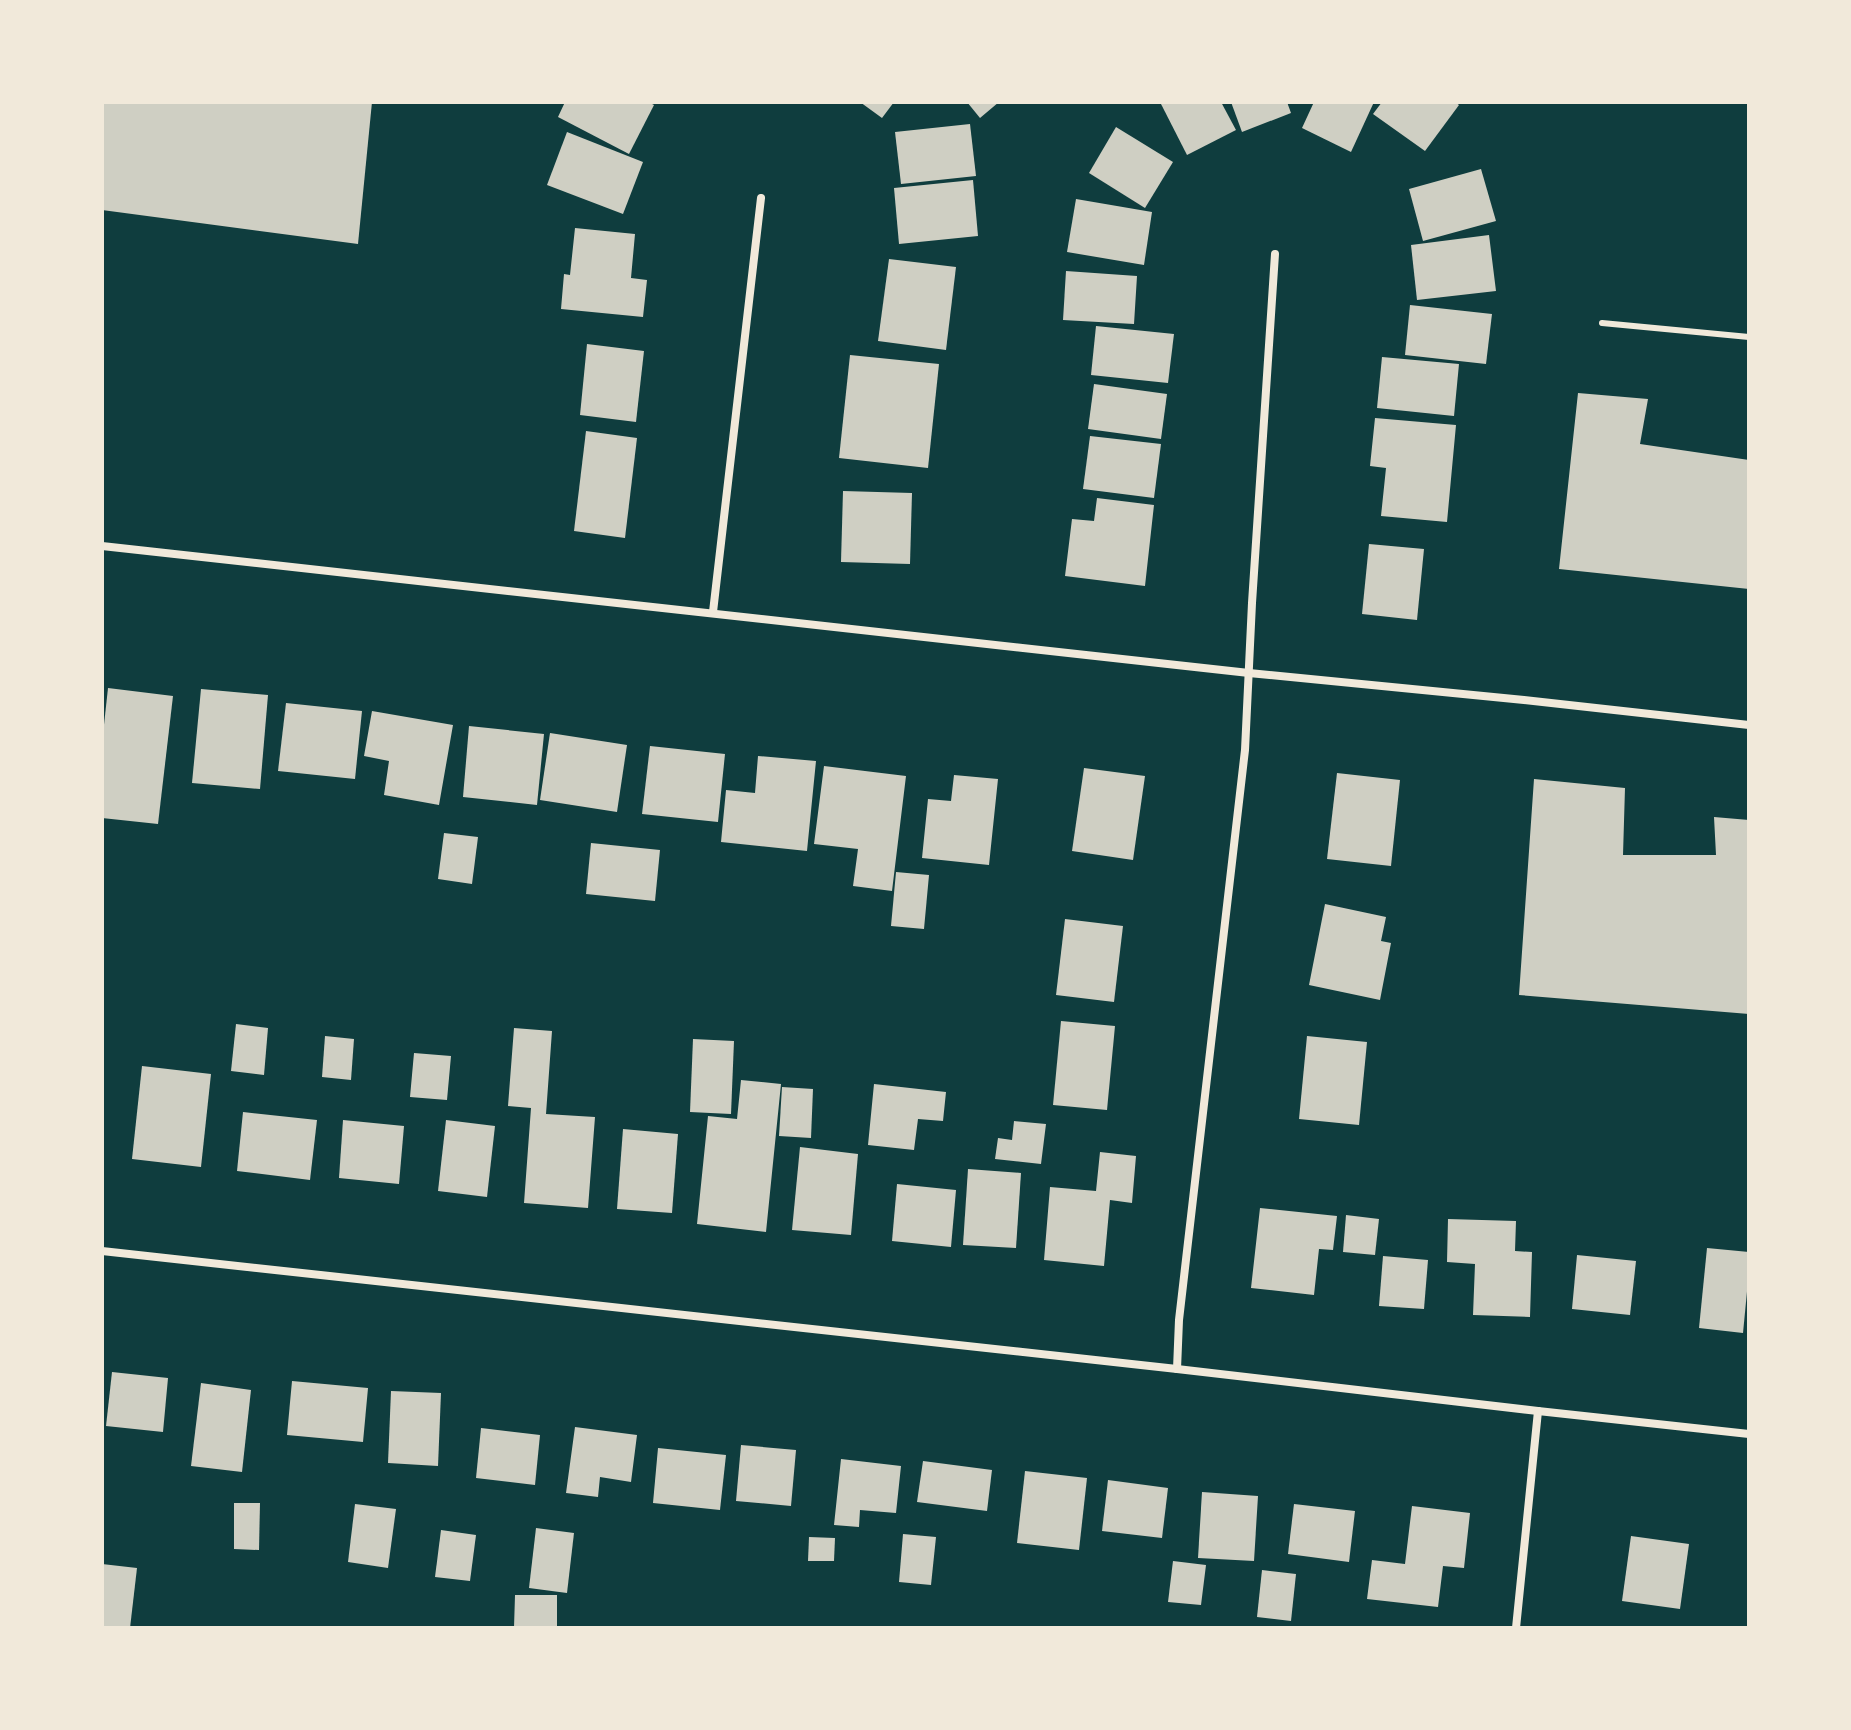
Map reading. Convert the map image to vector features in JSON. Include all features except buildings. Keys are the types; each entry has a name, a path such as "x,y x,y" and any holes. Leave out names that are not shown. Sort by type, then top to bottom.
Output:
{"street":[{"path":"713,612 761,198"},
{"path":"1177,1369 1179,1320 1245,750 1275,254"},
{"path":"102,546 1749,725"},
{"path":"102,1251 1749,1434"},
{"path":"1516,1628 1538,1411"}],"lane":[{"path":"1602,323 1749,337"}]}
